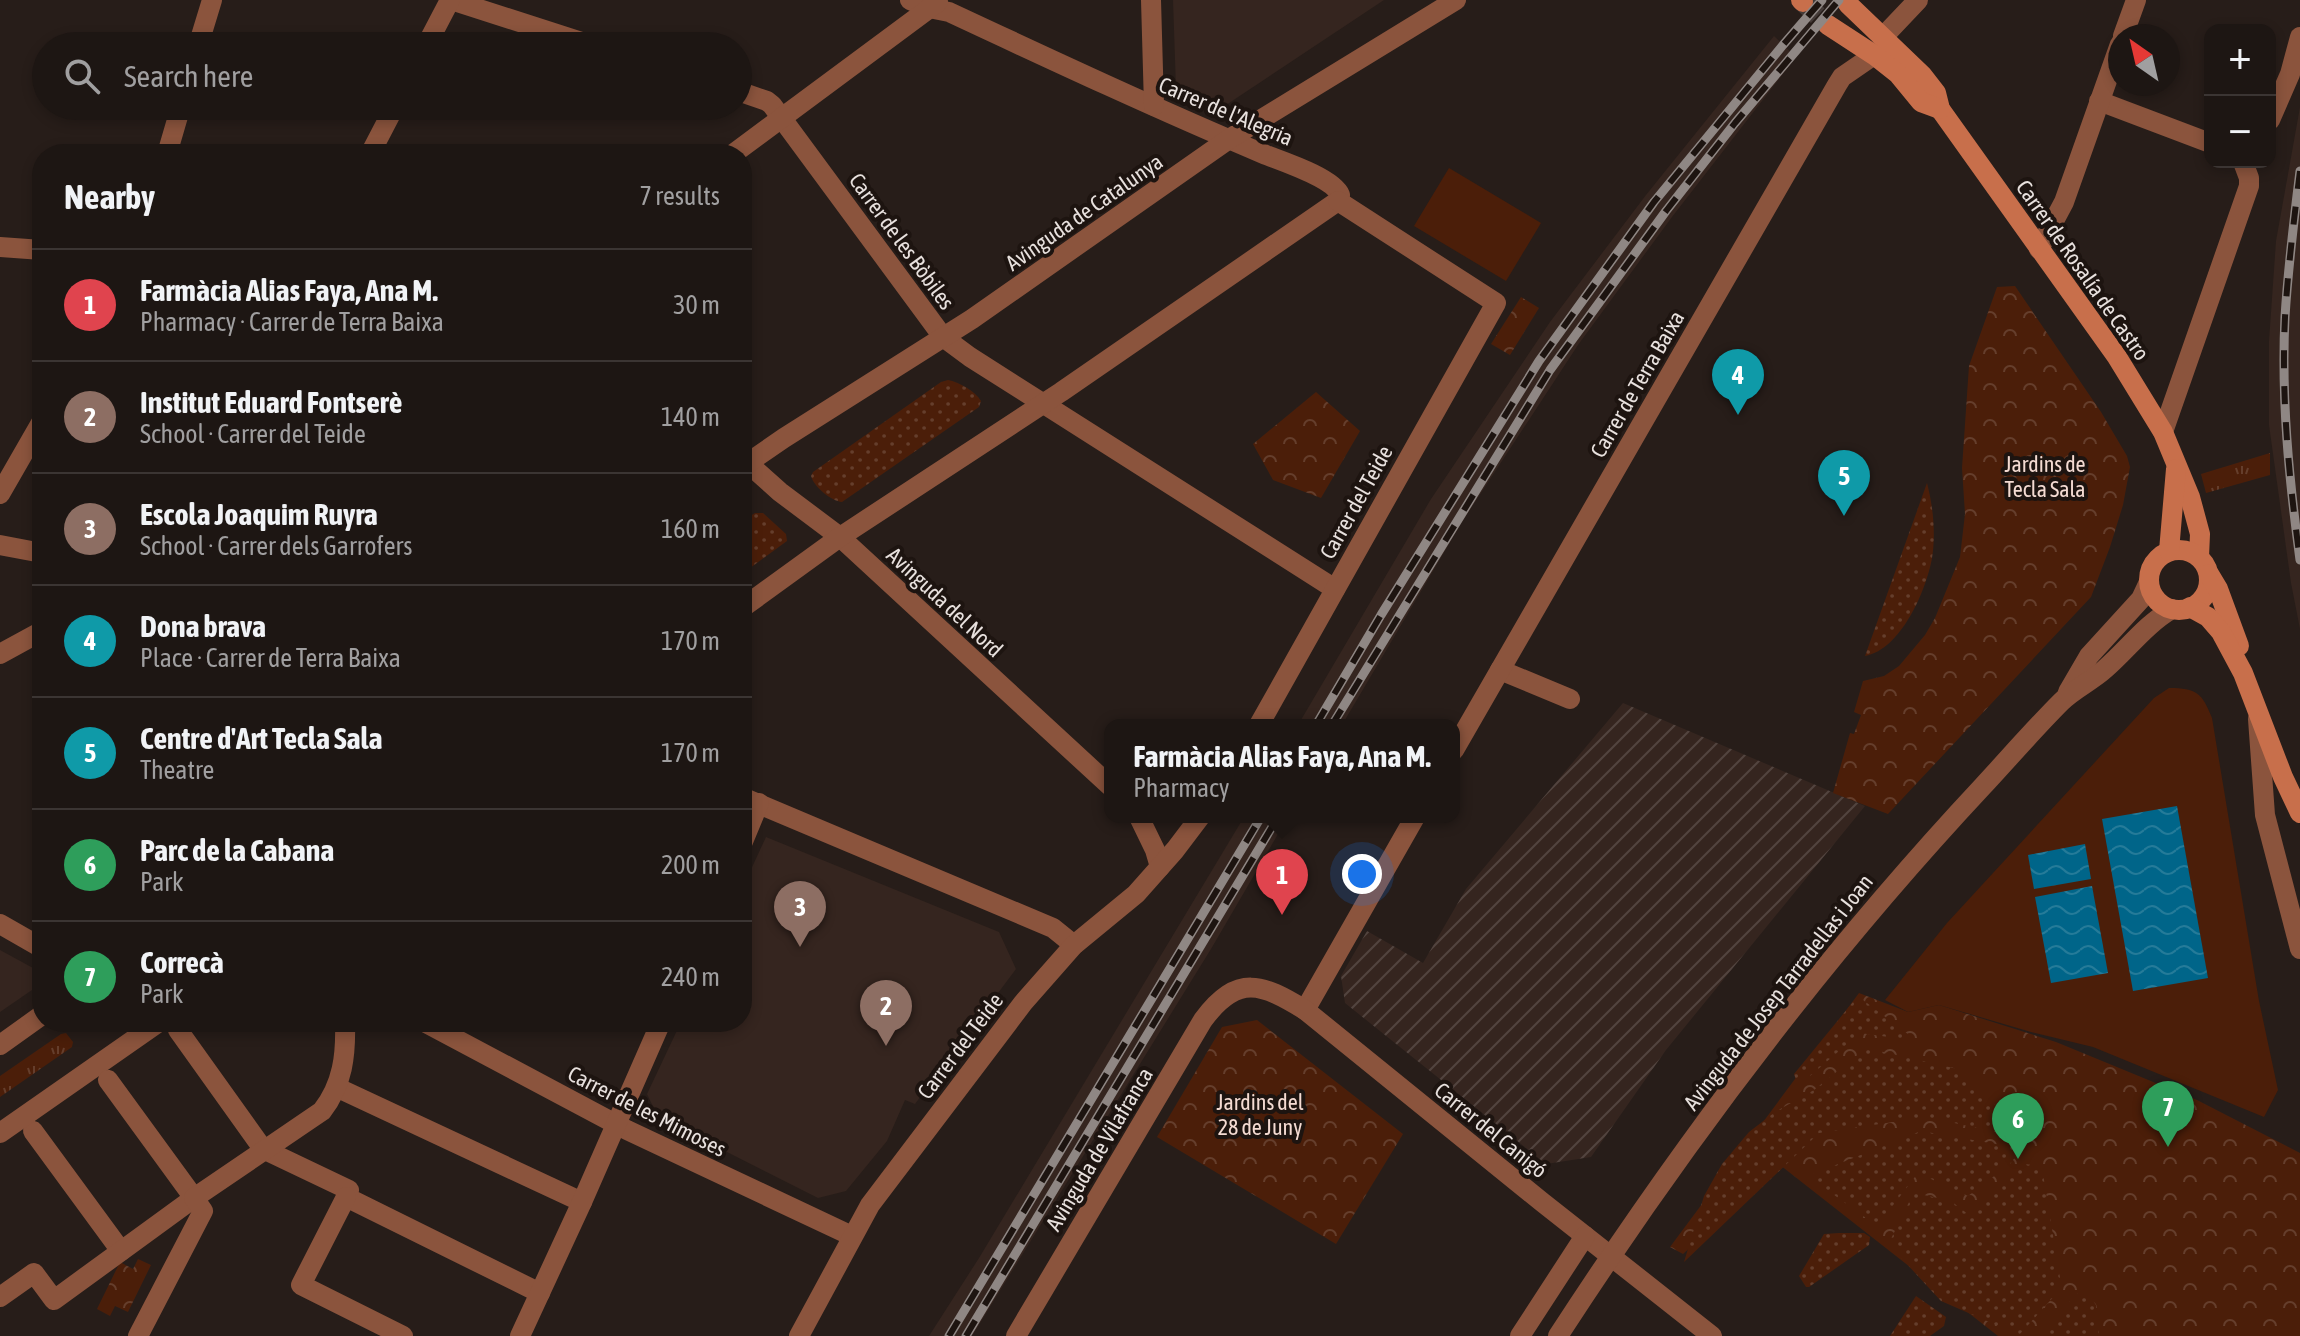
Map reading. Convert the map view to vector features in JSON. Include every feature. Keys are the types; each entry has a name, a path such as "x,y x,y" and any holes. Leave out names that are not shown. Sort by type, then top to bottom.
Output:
{"street":[{"path":"202,32 212,0"},
{"path":"433,32 450,0 550,32"},
{"path":"1151,0 1154,106"},
{"name":"Avinguda de Catalunya","path":"752,458 972,319 1229,139 1456,0"},
{"name":"Carrer de Terra Baixa","path":"1460,740 1837,85 1878,46 1918,0"},
{"path":"2127,24 2136,0"},
{"path":"747,144 927,3"},
{"name":"Carrer de l'Alegria","path":"927,3 1322,180 1339,191 1338,201 1496,303"},
{"name":"Carrer de Rosalía de Castro","path":"1848,4 1878,46"},
{"name":"Carrer de Rosalía de Castro","path":"1828,25 1878,46 1922,75 1936,93 1940,109 2117,357 2163,432 2190,497 2200,534 2204,566 2218,589 2237,638 2243,673"},
{"path":"2276,106 2290,74 2300,37"},
{"path":"2039,249 2064,202 2108,77"},
{"name":"Carrer de les Bòbiles","path":"752,96 767,101 782,118 943,337 1335,589"},
{"path":"2099,101 2204,141"},
{"path":"170,144 177,120"},
{"path":"375,144 388,120"},
{"path":"2163,432 2249,186 2245,168"},
{"path":"752,601 840,537 1044,404 1338,201"},
{"path":"0,247 32,249"},
{"name":"Carrer del Teide","path":"1262,719 1496,303"},
{"path":"0,494 32,438"},
{"name":"Carrer de Rosalía de Castro","path":"2169,551 2176,466"},
{"name":"Avinguda del Nord","path":"752,469 840,537 1104,780"},
{"path":"0,545 32,551"},
{"path":"2169,551 2190,552 2204,566 2209,585 2205,595 2181,608 2163,605 2156,599 2149,582 2153,564 2160,556 2169,551"},
{"name":"Avinguda de Josep Tarradellas i Joan","path":"2064,699 2089,656 2141,599 2149,582"},
{"name":"Carrer de Rosalía de Castro","path":"2181,608 2208,617 2216,626 2243,673 2300,813"},
{"name":"Avinguda de Josep Tarradellas i Joan","path":"1558,1336 1649,1199 1711,1115 1835,954 1921,852 2064,699 2104,670 2155,619 2181,608"},
{"path":"0,654 32,636"},
{"path":"1500,670 1570,699"},
{"name":"Carrer de Rosalía de Castro","path":"2258,712 2265,815 2300,949"},
{"path":"752,801 1053,928 1074,945"},
{"path":"1142,823 1160,867"},
{"name":"Carrer del Teide","path":"799,1336 877,1196 1023,1003 1074,945 1136,894 1195,823"},
{"path":"1305,1010 1412,823"},
{"path":"0,924 32,942"},
{"name":"Carrer del Canigó","path":"1230,993 1243,988 1262,988 1305,1010 1712,1336"},
{"name":"Avinguda de Vilafranca","path":"1016,1336 1203,1020 1230,993"},
{"path":"0,1045 32,1022"},
{"path":"0,1133 159,1032"},
{"path":"173,1032 263,1149 349,1190 301,1285 403,1336"},
{"path":"0,1297 34,1273 54,1300 263,1149 322,1111 338,1088 346,1047 345,1032"},
{"name":"Carrer de les Mimoses","path":"443,1032 616,1123 852,1236"},
{"path":"520,1336 657,1032"},
{"path":"108,1080 203,1211 138,1336"},
{"path":"338,1088 582,1202"},
{"path":"33,1131 121,1251"},
{"path":"346,1197 540,1293"},
{"path":"1520,1336 1585,1236"}],"shaded area":[{"path":"1173,0 1384,0 1220,109 1176,89"},
{"path":"1774,36 1796,57 1578,345 1462,522 1346,719 1302,719 1431,499 1550,322 1646,195"},
{"path":"2300,107 2300,629 2269,425 2269,341 2276,241"},
{"path":"1623,703 1865,806 1666,1050 1591,1157 1546,1164 1345,1003 1341,976 1367,931 1423,963 1466,889"},
{"path":"1240,823 1284,823 1211,949 972,1336 929,1336"},
{"path":"766,837 999,932 1016,969 915,1104 905,1100 887,1141 846,1191 818,1198 658,1117 647,1094 676,1032 752,1032 752,867"},
{"path":"0,950 32,967 32,990 0,1012"}],"green space":[{"path":"1449,168 1541,223 1506,281 1414,226"},
{"name":"Jardins de Tecla Sala","path":"2015,286 2101,412 2127,456 2130,467 2123,505 2091,597 1888,814 1833,793 1850,733 1854,734 1861,715 1854,712 1863,681 1884,676 1899,666 1925,635 1960,557 1965,514 1962,468 1969,366 1997,287"},
{"path":"1521,297 1539,308 1510,355 1491,344"},
{"path":"948,380 975,394 981,401 979,407 842,502 819,489 811,476 813,472"},
{"path":"1316,392 1360,431 1321,498 1273,480 1253,444"},
{"path":"2270,453 2270,475 2206,493 2201,474"},
{"path":"1927,483 1934,539 1924,586 1900,631 1878,651 1865,656"},
{"path":"763,513 786,534 787,541 752,567 752,515"},
{"path":"2169,688 2186,689 2197,694 2212,718 2259,1001 2278,1090 2264,1117 2093,1047 1939,1005 1908,1012 1885,1000 1947,923 2154,698"},
{"path":"1859,993 1908,1012 1939,1005 2056,1042 2197,1100 2300,1153 2300,1336 1998,1336 1780,1165 1683,1254 1670,1247"},
{"path":"1858,999 1917,1041 1860,1033 1803,1082 1796,1080 1794,1074"},
{"name":"Jardins del 28 de Juny","path":"1257,1020 1403,1134 1336,1244 1157,1137 1222,1027"},
{"path":"66,1033 73,1042 72,1047 0,1097 0,1076"},
{"path":"1866,1048 1962,1070 2027,1139 1927,1117 1819,1133 1684,1262 1704,1196 1722,1164 1749,1132 1775,1112 1814,1090"},
{"path":"1921,1131 2013,1147 2016,1156 1968,1196 1918,1173 1877,1226 1808,1176"},
{"path":"2024,1164 2033,1165 2043,1174 2061,1284 2057,1293 2019,1335 1941,1301 1889,1243 1915,1193 1951,1201 1969,1215"},
{"path":"1864,1233 1870,1237 1869,1245 1806,1287 1799,1276 1824,1234"},
{"path":"138,1259 151,1265 128,1312 115,1306 110,1316 97,1309 120,1262 133,1269"},
{"path":"2079,1292 2088,1294 2096,1305 2099,1336 2040,1336 2058,1322 2069,1302"},
{"path":"1916,1296 1946,1317 1944,1326 1930,1336 1890,1336"}],"water":[{"path":"2177,806 2208,978 2133,991 2102,819"},
{"path":"2085,844 2091,879 2034,889 2028,855"},
{"path":"2092,886 2108,973 2051,983 2035,897"}],"tunnel":[{"path":"1803,2 1828,25"}],"railway":[{"path":"1320,719 1539,361 1654,202 1822,0"},
{"path":"1336,719 1550,370 1666,211 1735,123 1839,0"},
{"path":"2300,171 2284,347 2287,438 2300,560"},
{"path":"949,1336 1257,823"},
{"path":"966,1336 1274,823"}],"place":[{"name":"Dona brava","path":"1738,415"},
{"name":"Centre d'Art Tecla Sala","path":"1844,516"},
{"name":"Farmàcia Alias Faya, Ana M.","path":"1282,915"},
{"name":"Escola Joaquim Ruyra","path":"800,947"},
{"name":"Institut Eduard Fontserè","path":"886,1046"},
{"name":"Correcà","path":"2168,1147"},
{"name":"Parc de la Cabana","path":"2018,1159"}]}
